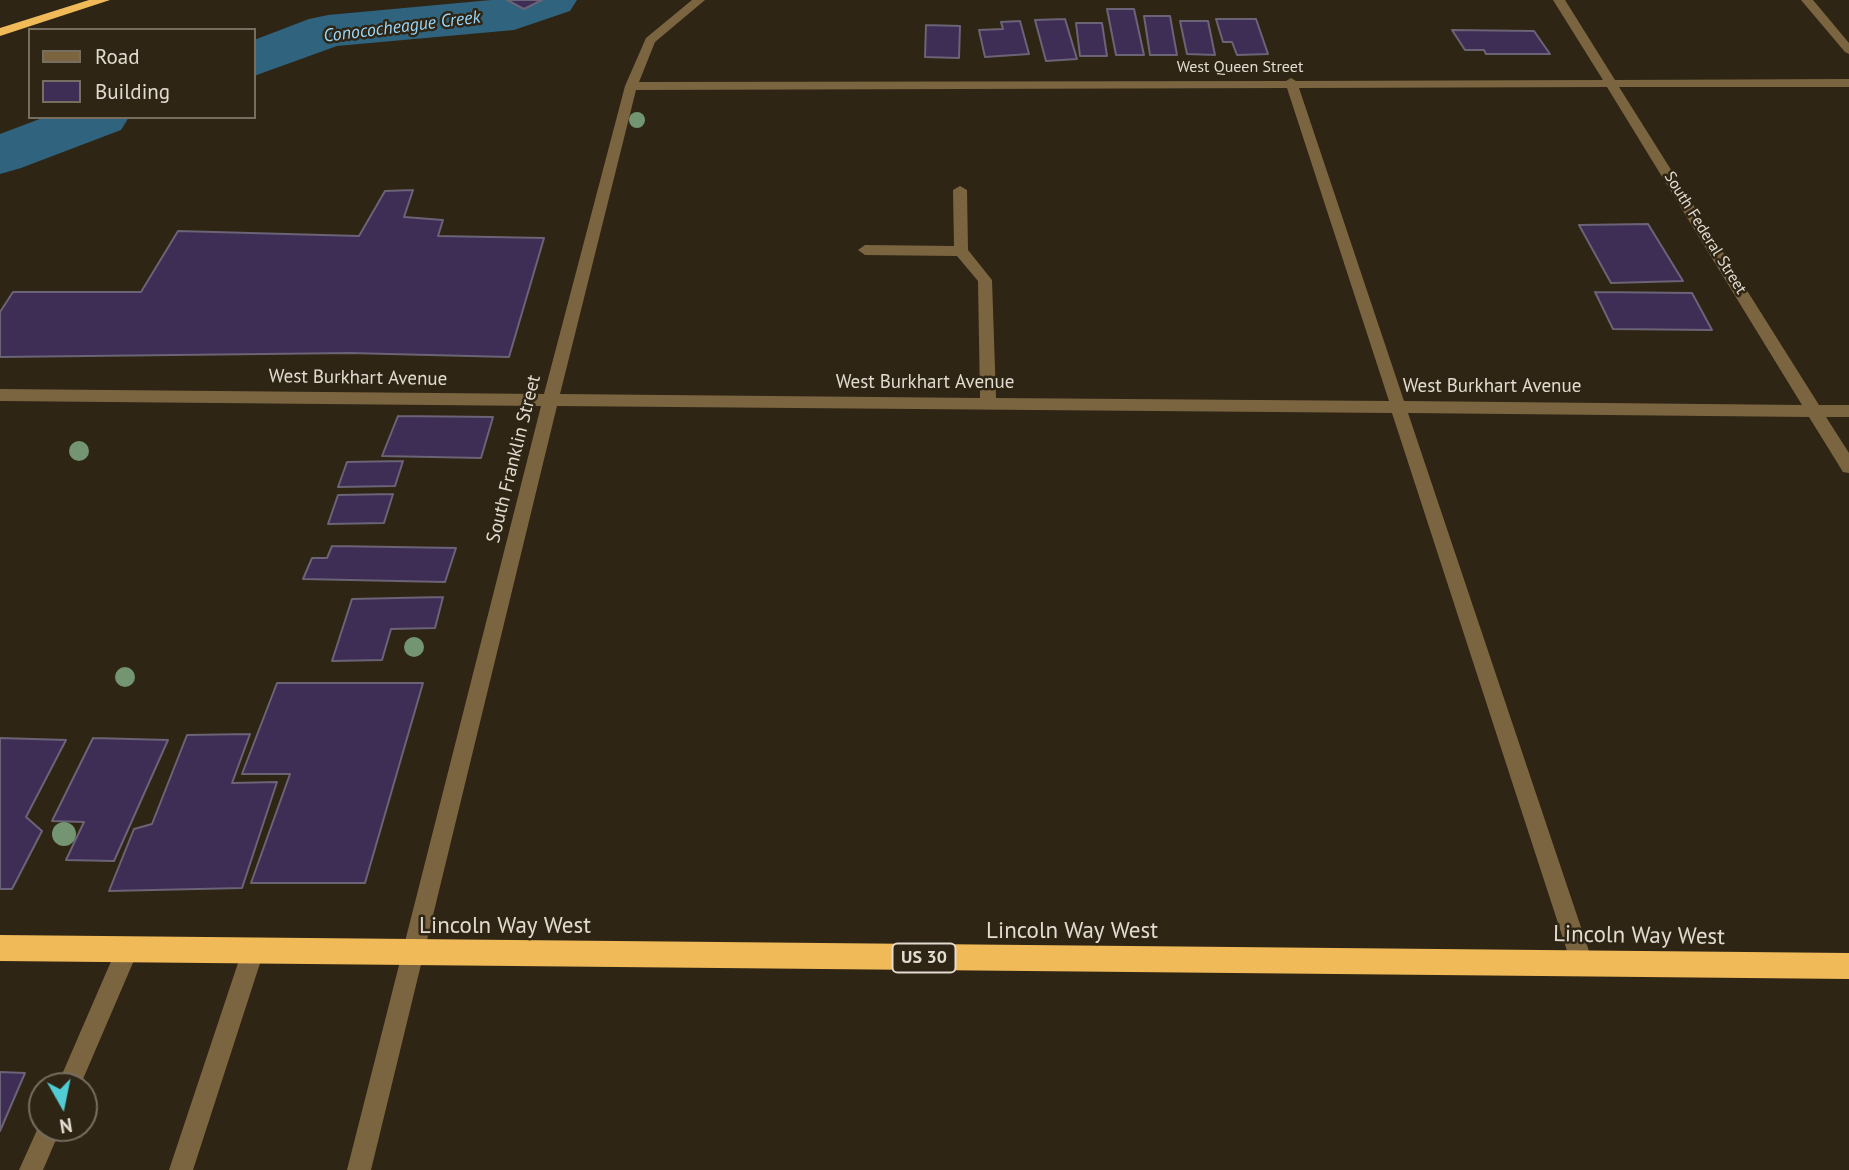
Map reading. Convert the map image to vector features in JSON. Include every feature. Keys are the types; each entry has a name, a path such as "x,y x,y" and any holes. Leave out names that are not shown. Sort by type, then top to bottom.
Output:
{"highway":[{"path":"0,32 103,0"},
{"name":"Lincoln Way West","path":"0,948 1849,966"}],"street":[{"name":"South Franklin Street","path":"359,1170 631,86 650,40 699,0"},
{"name":"South Federal Street","path":"1559,0 1849,467"},
{"path":"1807,0 1849,50"},
{"name":"West Queen Street","path":"631,86 1611,81 1849,83"},
{"path":"1291,82 1582,963"},
{"path":"960,190 961,251 985,280 988,404"},
{"path":"865,250 961,251"},
{"name":"West Burkhart Avenue","path":"0,396 1849,411"},
{"path":"74,1072 127,951"},
{"path":"181,1170 253,951"},
{"path":"31,1170 43,1142"}],"building":[{"path":"507,0 542,0 524,9"},
{"path":"1107,9 1134,9 1144,55 1116,55"},
{"path":"1144,16 1170,16 1177,55 1150,55"},
{"path":"1065,19 1077,59 1046,61 1035,20"},
{"path":"1216,19 1256,19 1268,54 1237,55 1232,42 1223,42"},
{"path":"1020,21 1029,54 985,57 979,30 1003,29 1001,22"},
{"path":"1180,21 1208,21 1215,55 1187,54"},
{"path":"1076,23 1102,23 1107,56 1080,56"},
{"path":"926,25 960,26 959,58 925,57"},
{"path":"1452,30 1534,31 1550,54 1486,54 1484,50 1465,50"},
{"path":"413,190 404,217 443,220 438,236 544,238 509,357 350,353 0,357 0,312 13,292 141,292 178,231 359,236 385,191"},
{"path":"1648,224 1683,281 1611,283 1579,225"},
{"path":"1595,292 1692,293 1712,330 1613,329"},
{"path":"398,416 493,417 481,458 382,456"},
{"path":"403,461 395,486 338,487 347,462"},
{"path":"393,494 384,523 328,524 338,495"},
{"path":"332,546 456,548 445,582 303,579 312,558 327,558"},
{"path":"443,597 435,628 391,629 382,660 332,661 352,599"},
{"path":"277,683 423,683 365,883 251,883 290,774 242,774"},
{"path":"250,734 232,783 277,782 242,888 109,891 134,829 152,824 187,735"},
{"path":"0,738 66,740 26,817 42,831 12,889 0,889"},
{"path":"93,738 168,740 114,861 66,860 84,822 52,821"},
{"path":"0,1072 25,1073 0,1131"}],"waterway":[{"name":"Conococheague Creek","path":"256,58 328,31 514,14 551,0"},
{"name":"Conococheague Creek","path":"0,155 95,119"}]}
